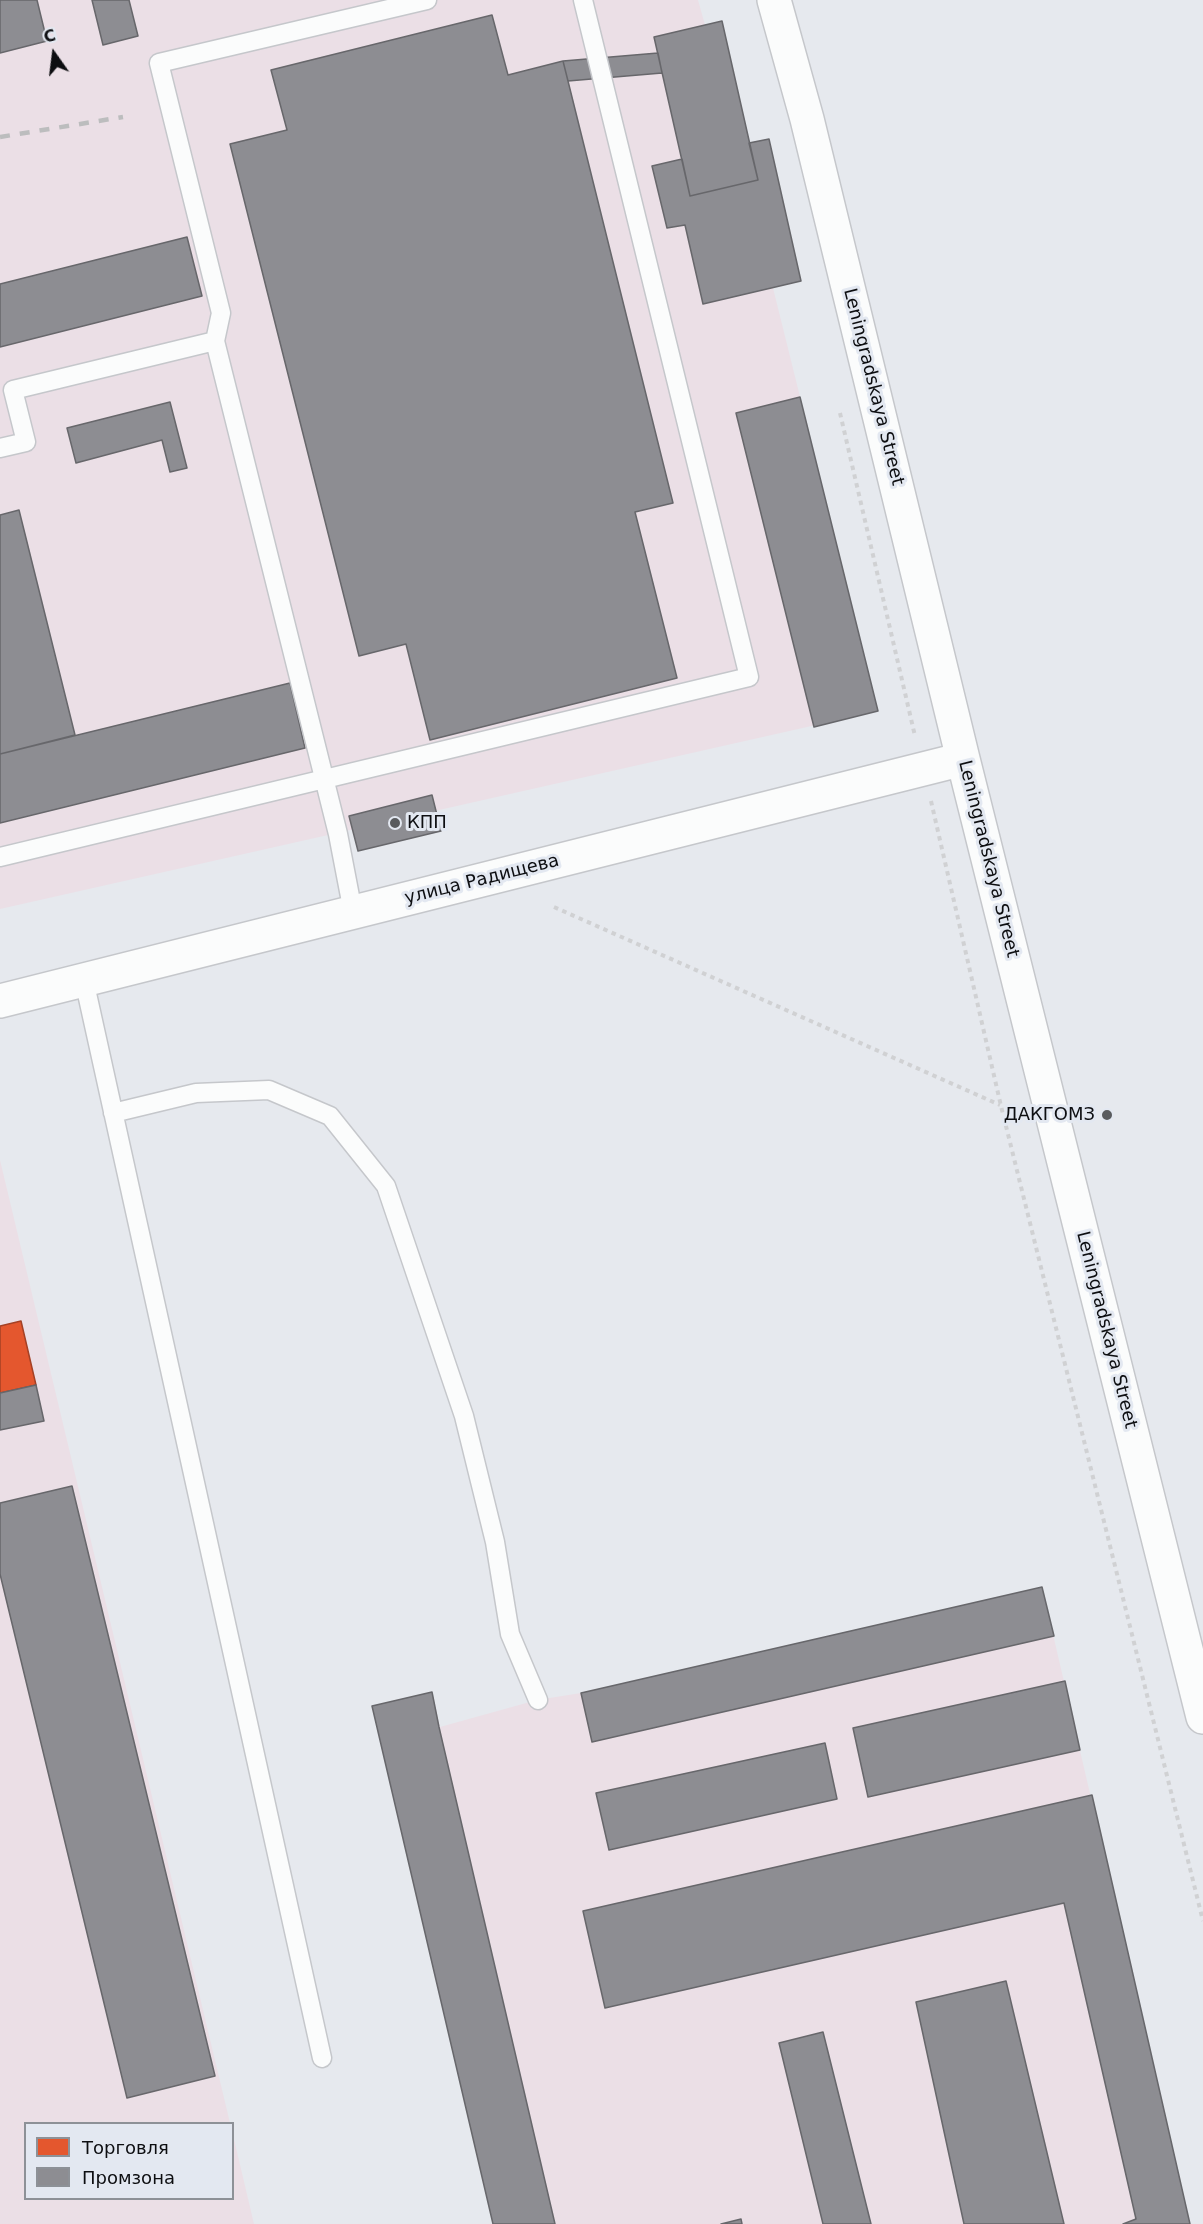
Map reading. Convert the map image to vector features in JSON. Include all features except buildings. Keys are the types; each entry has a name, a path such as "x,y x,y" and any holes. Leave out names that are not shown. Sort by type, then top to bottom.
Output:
{"main road":[{"name":"Leningradskaya Street","path":"774,0 807,119 963,759 1203,1718"},
{"name":"улица Радищева","path":"0,1001 963,759"}],"lane":[{"path":"353,912 325,781 214,340 221,313 159,63 427,0"},
{"path":"0,857 325,781 749,677 583,0"},
{"path":"0,448 26,442 13,390 214,340"},
{"path":"84,980 322,2058"},
{"path":"113,1113 196,1093 269,1090 330,1116 386,1186 464,1416 495,1542 510,1634 537,1700"}],"path":[{"path":"839,408 1001,1106 1203,1922"},
{"path":"554,907 1001,1106"}],"shaded area":[{"path":"0,0 698,0 705,25 722,21 749,143 769,139 801,281 773,288 878,711 0,909"},
{"path":"0,1160 230,2122 24,2122 24,2200 234,2200 234,2139 254,2224 0,2224"},
{"path":"1042,1587 1190,2224 493,2224 432,1692 440,1727 537,1700 581,1693"}],"railway":[{"path":"0,137 123,117"}],"place":[{"name":"КПП","path":"395,823"},
{"name":"ДАКГОМЗ","path":"1107,1115"}]}
